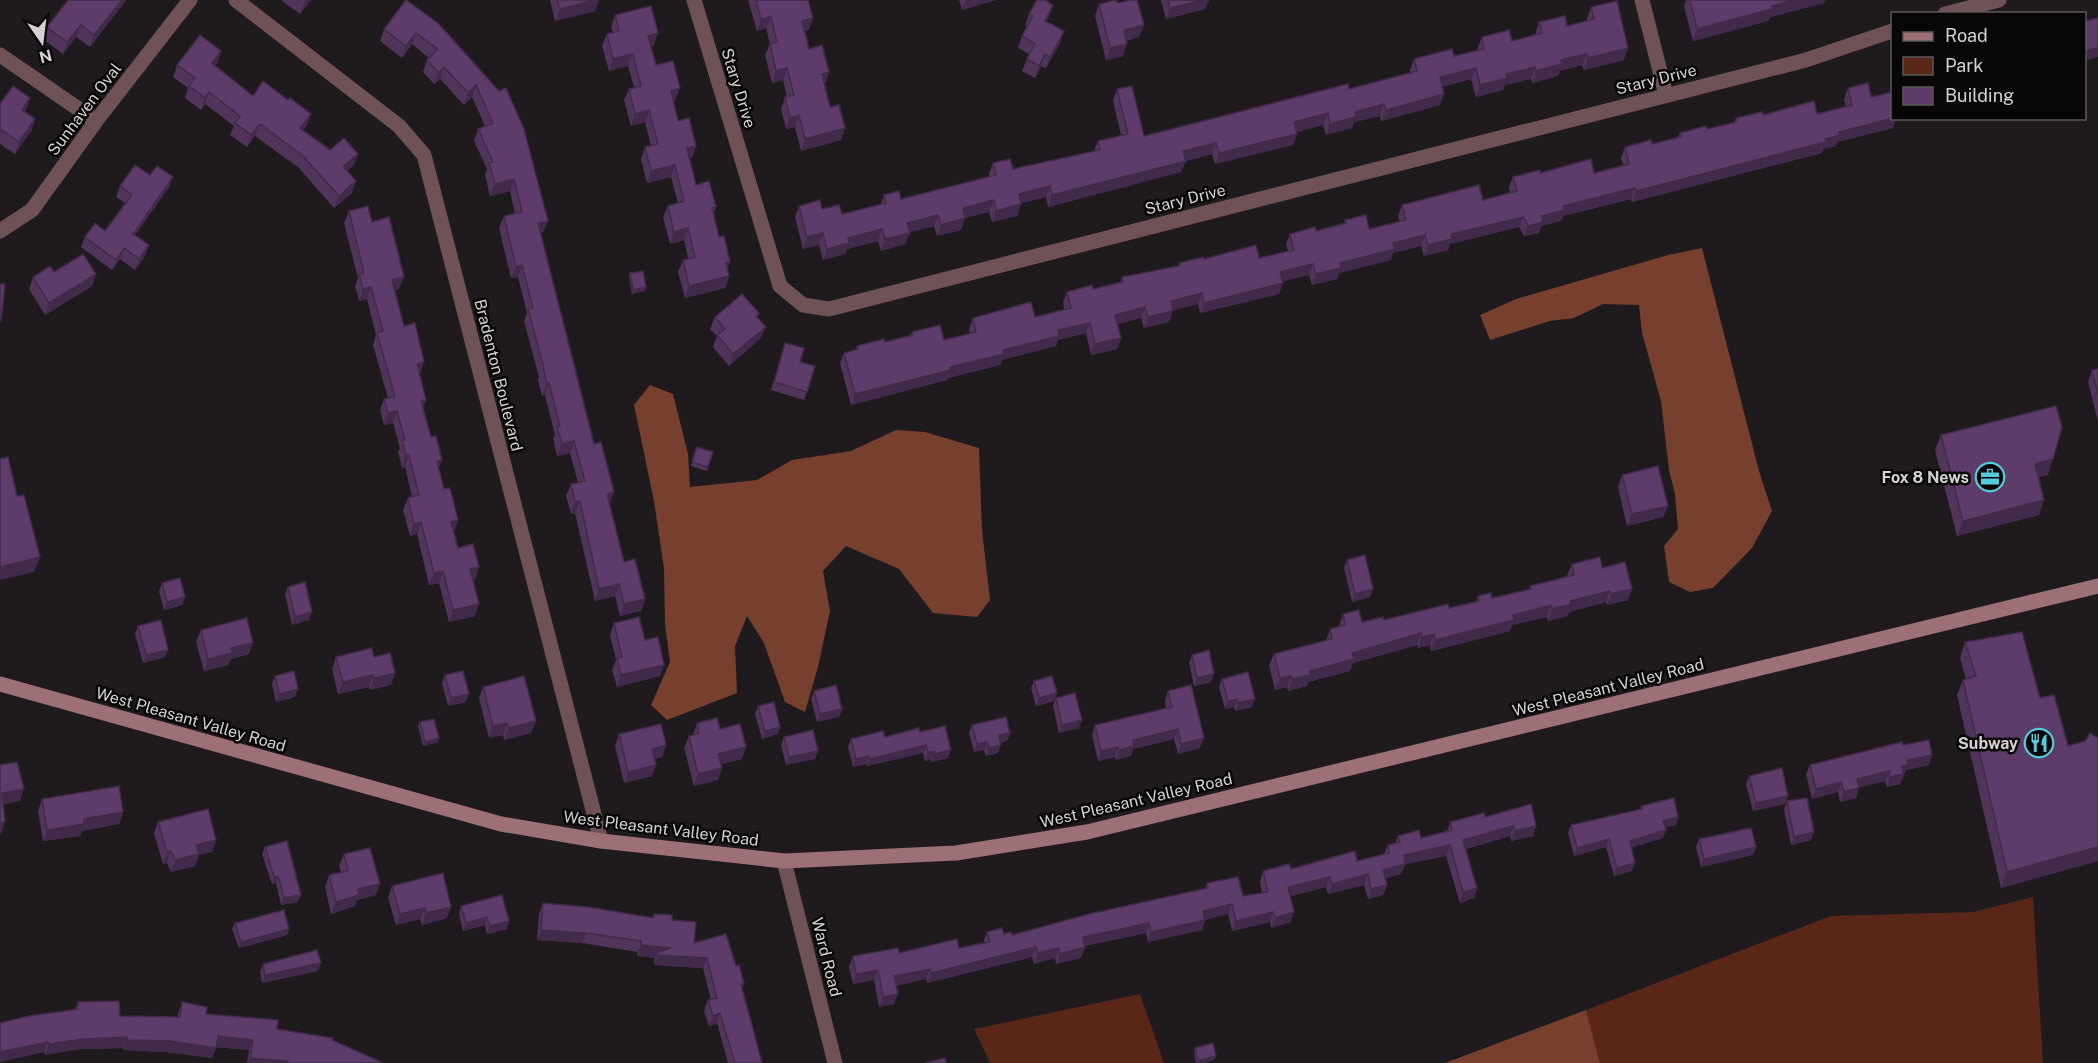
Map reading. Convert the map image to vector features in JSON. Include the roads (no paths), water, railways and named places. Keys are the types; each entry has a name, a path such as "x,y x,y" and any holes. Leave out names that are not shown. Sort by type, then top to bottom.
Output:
{"main road":[{"name":"West Pleasant Valley Road","path":"0,684 501,824 601,841 784,861 956,853 1087,832 2098,586"}],"street":[{"name":"Sunhaven Oval","path":"0,231 33,210 96,122 190,0"},
{"name":"Bradenton Boulevard","path":"236,0 399,126 424,155 601,841"},
{"name":"Stary Drive","path":"694,0 780,286 803,305 829,309 1806,60 1891,32"},
{"path":"1642,0 1666,95"},
{"path":"1953,12 1999,0"},
{"path":"0,55 96,122"},
{"name":"Ward Road","path":"784,861 835,1063"}],"place":[{"name":"Fox 8 News","path":"1990,477"},
{"name":"Subway","path":"2039,743"}]}
